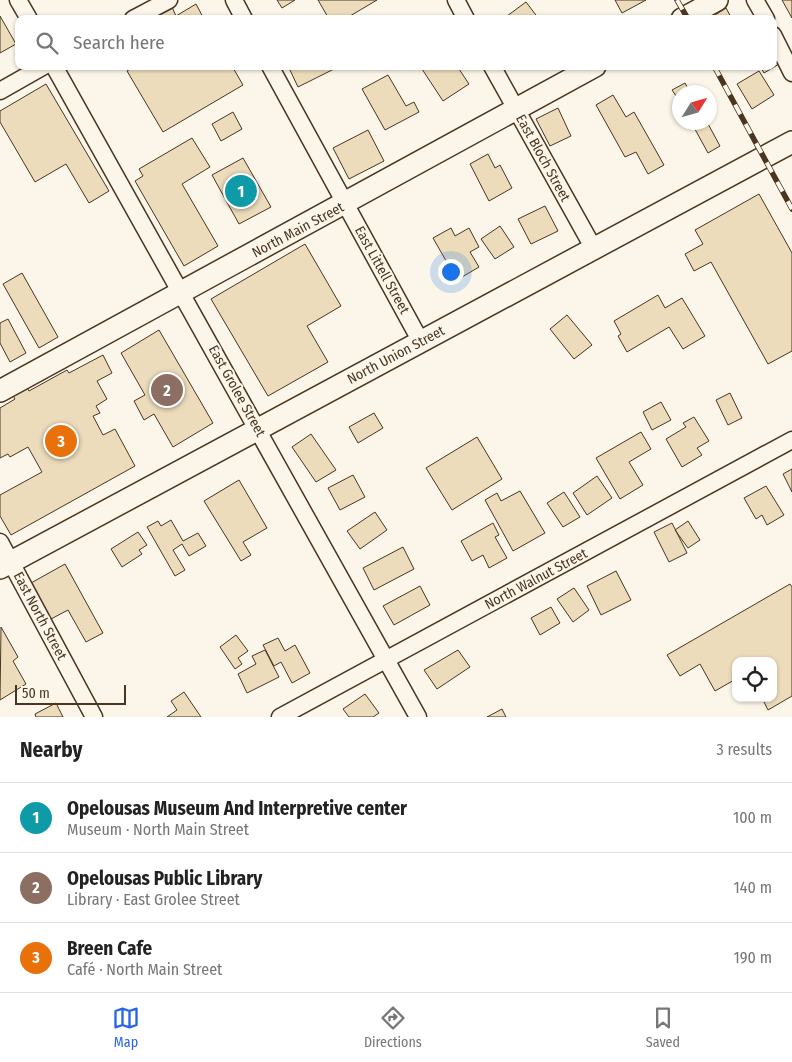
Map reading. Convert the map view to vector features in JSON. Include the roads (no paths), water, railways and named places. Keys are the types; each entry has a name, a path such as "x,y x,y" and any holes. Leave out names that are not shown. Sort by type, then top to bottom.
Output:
{"main road":[{"path":"689,15 717,0"},
{"name":"North Main Street","path":"0,391 346,204 588,70"},
{"name":"North Union Street","path":"6,565 792,142"}],"street":[{"path":"18,0 27,15"},
{"path":"140,15 168,0"},
{"path":"234,0 242,15"},
{"path":"456,0 464,15"},
{"path":"755,0 764,15"},
{"path":"777,43 792,73"},
{"path":"0,90 37,70"},
{"name":"East Grolee Street","path":"56,70 388,659 418,717"},
{"name":"East Littell Street","path":"272,70 421,342"},
{"name":"East Bloch Street","path":"494,70 594,249"},
{"name":"North Walnut Street","path":"280,717 792,440"},
{"name":"East North Street","path":"0,542 6,565 94,717"}],"railway":[{"path":"677,0 686,15"},
{"path":"716,70 792,209"}],"place":[{"name":"Opelousas Museum And Interpretive center","path":"241,191"},
{"name":"Opelousas Public Library","path":"167,390"},
{"name":"Breen Cafe","path":"61,441"}]}
